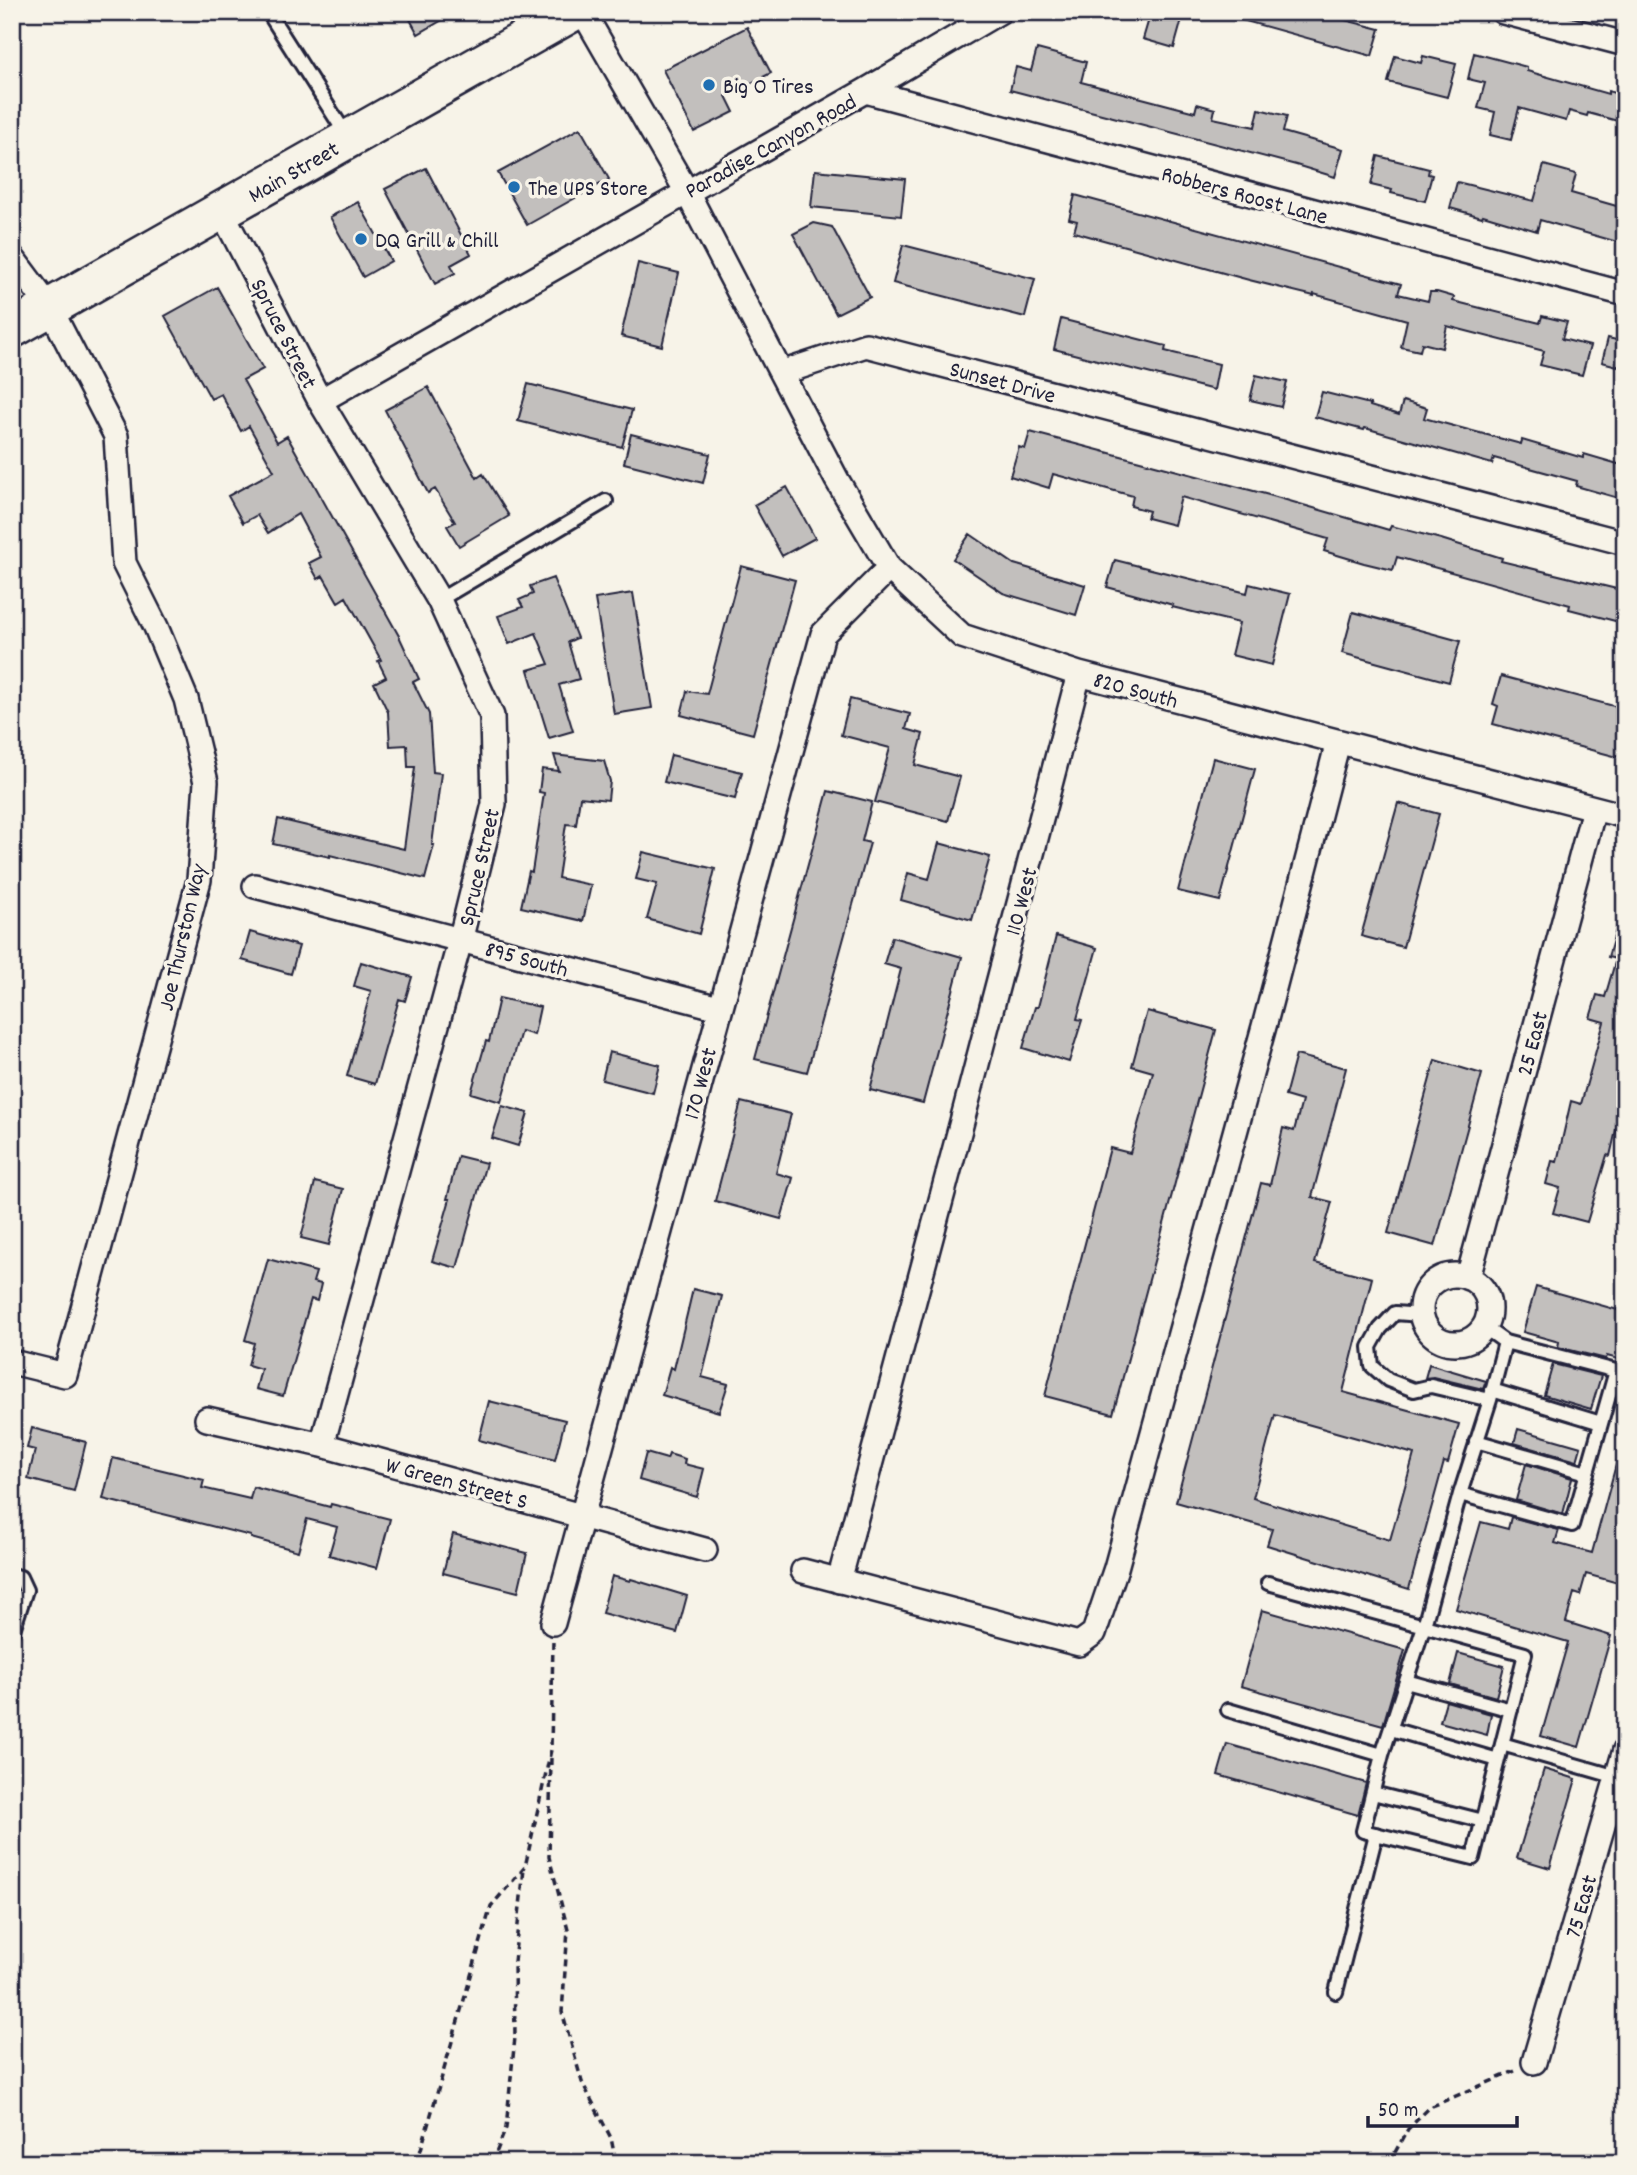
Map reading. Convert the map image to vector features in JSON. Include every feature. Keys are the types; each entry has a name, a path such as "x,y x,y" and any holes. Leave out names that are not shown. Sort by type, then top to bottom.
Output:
{"main road":[{"name":"Main Street","path":"12,329 573,12"}],"street":[{"path":"583,12 687,192 781,373"},
{"name":"Paradise Canyon Road","path":"320,401 999,12"},
{"path":"1503,12 1625,44"},
{"name":"Robbers Roost Lane","path":"865,91 1625,295"},
{"name":"Spruce Street","path":"222,212 320,401 439,600 492,716 494,804 460,941 322,1445"},
{"name":"Joe Thurston Way","path":"12,257 50,309 116,436 124,563 156,627 186,699 206,782 199,880 65,1375 12,1362"},
{"name":"Sunset Drive","path":"781,373 866,345 1625,543"},
{"name":"820 South","path":"781,373 837,480 889,568 962,636 1079,674 1625,816"},
{"name":"170 West","path":"553,1623 823,634 889,568"},
{"name":"110 West","path":"839,1581 961,1129 1079,674"},
{"path":"803,1571 1079,1644 1094,1633 1103,1612 1131,1514 1266,1019 1338,742"},
{"name":"25 East","path":"1468,1278 1594,809"},
{"name":"895 South","path":"255,886 719,1008"},
{"path":"1447,1276 1468,1278 1478,1284 1485,1293 1488,1316 1484,1327 1476,1336 1466,1341 1443,1341 1425,1326 1421,1315 1424,1295 1437,1280 1447,1276"},
{"name":"W Green Street S","path":"207,1419 322,1445 705,1550"},
{"name":"75 East","path":"1534,2062 1625,1750"}],"lane":[{"path":"268,12 350,139"},
{"path":"439,600 606,501"},
{"path":"1421,1315 1395,1313 1380,1329 1370,1347 1372,1366 1388,1380 1414,1390 1432,1387 1491,1395 1601,1423"},
{"path":"1460,1494 1573,1525 1616,1371 1505,1342 1484,1327"},
{"path":"1268,1583 1424,1626 1525,1654 1473,1858 1363,1831 1382,1755 1424,1626 1505,1342"},
{"path":"1476,1441 1587,1473"},
{"path":"12,1575 19,1577 26,1590 12,1633"},
{"path":"1406,1681 1511,1710"},
{"path":"1228,1710 1382,1755"},
{"path":"1391,1729 1498,1760"},
{"path":"1502,1744 1617,1777"},
{"path":"1373,1793 1482,1821"},
{"path":"1336,1992 1376,1834"}],"path":[{"path":"553,1623 549,1857 568,1930 562,2012 582,2082 611,2138 616,2163"},
{"path":"492,2163 506,2128 515,2037 514,1962 525,1867 551,1750"},
{"path":"418,2163 491,1906 525,1867"},
{"path":"1389,2163 1408,2129 1430,2107 1491,2083 1534,2062"},
{"path":"1586,2163 1625,2157"}],"building":[{"path":"406,12 456,12 418,34"},
{"path":"1151,12 1184,12 1174,48 1143,39"},
{"path":"1232,12 1314,12 1380,29 1372,56 1231,17"},
{"name":"Big O Tires","path":"747,27 771,73 726,96 734,112 694,132 663,70"},
{"path":"1037,49 1086,62 1081,82 1195,112 1197,104 1215,109 1213,118 1255,127 1259,109 1287,116 1283,132 1343,149 1335,177 1010,90 1016,67 1031,71"},
{"path":"1474,53 1527,67 1527,71 1608,94 1608,91 1625,96 1625,123 1569,111 1566,121 1519,108 1511,140 1490,135 1495,112 1478,108 1485,83 1468,79"},
{"path":"1395,56 1421,63 1423,56 1456,64 1447,97 1388,82"},
{"path":"580,128 609,179 527,225 498,173"},
{"path":"1378,156 1429,169 1428,174 1432,175 1425,201 1371,185"},
{"path":"1544,165 1576,174 1571,193 1620,207 1618,215 1625,217 1621,243 1540,220 1537,231 1450,208 1457,182 1534,201"},
{"path":"426,168 471,254 451,265 455,273 435,284 385,189"},
{"path":"815,170 905,179 901,216 811,207"},
{"path":"1075,195 1401,284 1398,294 1428,301 1430,292 1437,292 1454,297 1453,301 1540,323 1542,316 1567,322 1562,339 1590,346 1582,375 1540,365 1544,351 1447,326 1442,348 1422,343 1420,351 1401,347 1407,320 1074,232 1077,221 1069,219"},
{"name":"DQ Grill & Chill","path":"358,202 391,261 363,277 330,217"},
{"path":"814,223 832,227 870,297 836,314 793,234"},
{"path":"903,245 1035,279 1025,317 893,283"},
{"path":"638,263 679,273 662,346 621,336"},
{"path":"217,287 263,369 243,380 277,442 287,436 399,636 419,679 413,682 429,714 433,772 441,773 434,845 425,879 273,844 278,819 404,849 415,767 408,767 407,745 390,746 388,712 374,683 386,677 378,661 381,660 346,597 338,602 323,576 318,579 309,563 321,557 298,514 268,533 257,515 243,523 228,496 274,471 249,426 241,431 221,394 211,399 165,316"},
{"path":"1061,319 1166,346 1165,351 1219,364 1214,390 1054,349"},
{"path":"1608,338 1625,342 1625,368 1602,362"},
{"path":"1256,375 1287,382 1281,407 1250,400"},
{"path":"528,384 632,410 622,447 518,421"},
{"path":"428,387 477,478 483,474 509,516 459,546 447,526 455,522 435,489 428,493 385,410"},
{"path":"1322,392 1370,404 1399,415 1403,401 1427,408 1424,418 1521,444 1522,440 1583,458 1584,454 1625,466 1625,500 1576,486 1577,481 1494,458 1492,464 1365,428 1364,430 1315,417"},
{"path":"1030,432 1269,495 1389,530 1391,526 1441,539 1502,558 1501,561 1625,591 1619,622 1569,609 1570,605 1397,557 1393,570 1364,563 1324,551 1328,539 1181,497 1174,525 1147,518 1149,511 1131,506 1133,496 1053,474 1049,488 1010,476 1019,447 1025,449"},
{"path":"631,434 710,454 703,483 624,463"},
{"path":"787,487 815,538 782,556 754,505"},
{"path":"970,534 1014,564 1085,585 1076,615 1003,593 953,559"},
{"path":"1115,560 1247,593 1249,584 1290,594 1272,665 1231,655 1239,623 1172,607 1173,605 1107,587"},
{"path":"741,566 795,580 753,734 681,715 687,691 707,694"},
{"path":"553,578 577,638 568,642 579,679 559,685 573,731 549,738 528,670 549,664 536,633 509,644 498,616 523,607 519,600 533,594 530,586"},
{"path":"633,593 652,708 614,714 595,599"},
{"path":"1353,612 1460,641 1449,682 1342,653"},
{"path":"1501,676 1625,709 1625,759 1493,724 1498,706 1493,704"},
{"path":"850,699 910,714 906,729 923,734 915,765 960,777 948,821 875,802 890,748 841,735"},
{"path":"554,755 604,761 610,781 608,800 580,797 576,825 566,824 558,878 591,885 583,921 521,907 529,871 532,872 544,793 539,792 542,769 559,771"},
{"path":"671,755 742,772 735,799 664,782"},
{"path":"1213,758 1255,769 1220,901 1178,891"},
{"path":"828,791 872,802 862,841 870,843 807,1072 755,1059"},
{"path":"1398,803 1439,814 1403,947 1361,936"},
{"path":"939,843 990,857 972,920 901,900 908,873 929,879"},
{"path":"643,852 715,869 699,934 647,919 657,884 636,879"},
{"path":"1621,913 1625,914 1625,1092 1610,1156 1607,1155 1587,1222 1553,1213 1560,1188 1546,1184 1552,1161 1557,1162 1571,1101 1581,1104 1604,1022 1590,1018 1597,995 1605,997 1616,959 1608,957"},
{"path":"250,932 299,946 291,974 242,960"},
{"path":"1056,936 1097,948 1077,1019 1082,1020 1069,1062 1023,1048 1035,1007 1038,1007"},
{"path":"892,937 962,957 923,1103 870,1090 901,969 884,964"},
{"path":"361,962 412,977 405,1001 399,999 375,1084 347,1076 371,991 354,986"},
{"path":"499,998 540,1007 534,1035 521,1031 501,1102 471,1093 486,1041 489,1042"},
{"path":"1147,1011 1216,1030 1113,1414 1045,1396 1110,1148 1130,1153 1153,1072 1132,1066"},
{"path":"609,1052 660,1065 653,1093 602,1080"},
{"path":"1296,1055 1346,1068 1312,1197 1332,1202 1315,1263 1372,1278 1343,1392 1459,1424 1448,1463 1444,1462 1409,1589 1267,1545 1272,1529 1176,1502 1261,1183 1270,1185 1283,1128 1294,1131 1302,1101 1285,1096","holes":["1275,1415 1414,1454 1390,1540 1253,1498"]},
{"path":"1435,1060 1482,1074 1435,1246 1388,1233"},
{"path":"741,1102 791,1114 776,1173 793,1178 781,1219 715,1201"},
{"path":"502,1106 528,1113 518,1146 492,1138"},
{"path":"458,1156 486,1163 457,1268 432,1261 450,1199 447,1199"},
{"path":"315,1182 343,1189 329,1245 301,1238"},
{"path":"268,1259 316,1272 313,1282 321,1284 317,1301 311,1299 283,1396 256,1389 261,1369 248,1365 254,1343 245,1340"},
{"path":"1536,1287 1625,1312 1625,1361 1558,1347 1559,1342 1523,1332"},
{"path":"693,1289 722,1296 702,1377 728,1384 719,1412 662,1395 670,1367 674,1369"},
{"path":"1429,1364 1486,1381 1483,1389 1433,1377 1425,1378"},
{"path":"1553,1364 1601,1376 1591,1409 1544,1395"},
{"path":"489,1401 565,1420 555,1460 479,1440"},
{"path":"32,1428 86,1442 74,1491 28,1479 35,1450 27,1448"},
{"path":"1518,1429 1581,1447 1577,1461 1514,1443"},
{"path":"1620,1450 1625,1451 1625,1585 1586,1574 1580,1595 1574,1593 1566,1622 1611,1636 1579,1747 1541,1736 1568,1642 1456,1609 1481,1522 1508,1529 1511,1517 1559,1530 1555,1543 1592,1553"},
{"path":"646,1453 667,1459 669,1454 685,1459 684,1464 704,1469 697,1497 639,1480"},
{"path":"113,1458 204,1480 202,1488 250,1499 253,1487 390,1519 377,1568 329,1555 337,1527 307,1519 298,1551 251,1536 103,1499"},
{"path":"1526,1464 1572,1478 1563,1514 1516,1500"},
{"path":"453,1534 527,1553 518,1592 443,1573"},
{"path":"612,1576 687,1596 677,1633 602,1613"},
{"path":"1262,1610 1405,1650 1383,1725 1241,1686"},
{"path":"1458,1653 1504,1666 1496,1697 1450,1684"},
{"path":"1446,1701 1491,1714 1487,1735 1440,1722"},
{"path":"1227,1744 1366,1783 1358,1815 1218,1775"},
{"path":"1544,1769 1576,1779 1550,1868 1517,1858"}],"place":[{"name":"Big O Tires","path":"709,85"},
{"name":"The UPS Store","path":"514,187"},
{"name":"DQ Grill & Chill","path":"361,239"}]}
